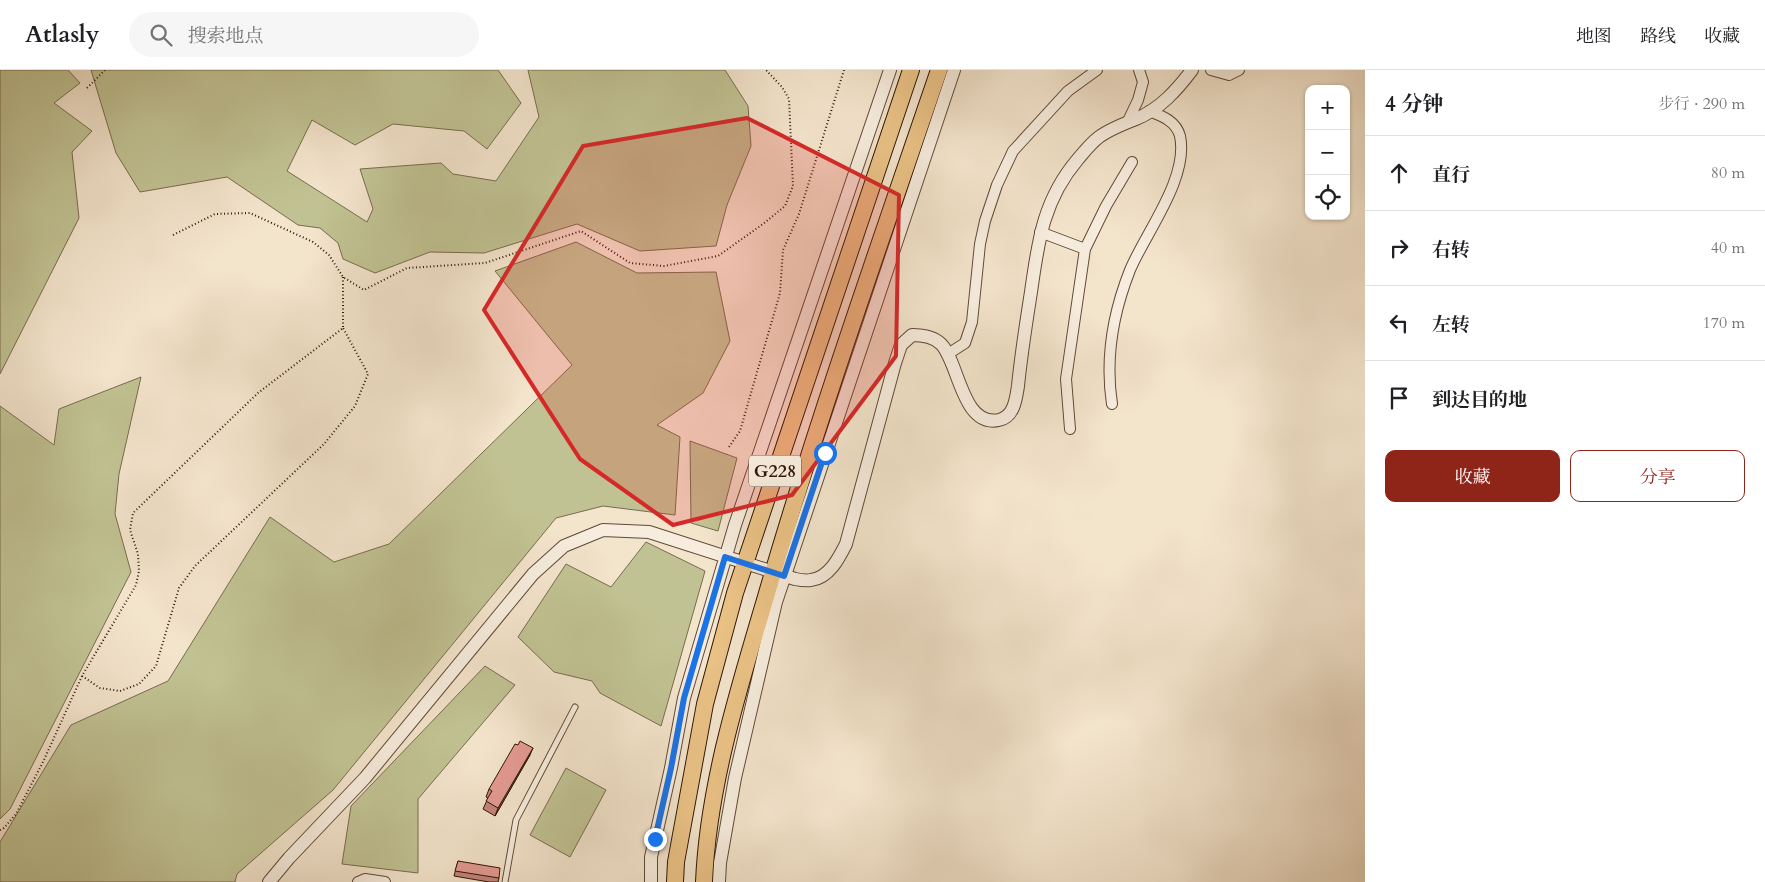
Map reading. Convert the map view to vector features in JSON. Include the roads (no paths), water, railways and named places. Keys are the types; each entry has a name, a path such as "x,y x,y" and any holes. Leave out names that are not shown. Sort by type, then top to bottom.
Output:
{"highway":[{"name":"G228","path":"675,882 676,862 705,704 745,563 911,70"},
{"name":"G228","path":"704,882 705,860 720,767 733,711 778,574 794,501 939,70"}],"street":[{"path":"651,882 651,857 684,698 725,557 890,70"},
{"path":"719,882 720,864 735,778 776,602 778,574 954,70"},
{"path":"948,354 965,343 972,322 984,221 997,185 1013,151 1068,91 1097,70"},
{"path":"1128,122 1138,100 1143,82 1139,70"},
{"path":"269,882 289,858 365,778 533,574 564,546 603,530 648,532 795,580 813,580 826,573 839,560 846,544 888,386 901,345 912,335 926,335 940,342 948,354 970,407 976,414 982,419 995,421 1008,416 1015,402 1018,386 1021,354 1040,232 1053,196 1071,167 1098,138 1149,111 1173,94 1192,70"},
{"path":"1211,70 1229,75 1239,70"},
{"path":"1112,404 1108,380 1112,326 1130,270 1180,167 1180,142 1177,129 1167,119 1149,111"},
{"path":"1070,428 1066,379 1085,249 1106,206 1132,162"},
{"path":"1040,232 1085,249"},
{"path":"358,882 365,880 386,882"}],"lane":[{"path":"505,882 516,820 575,707"}]}
